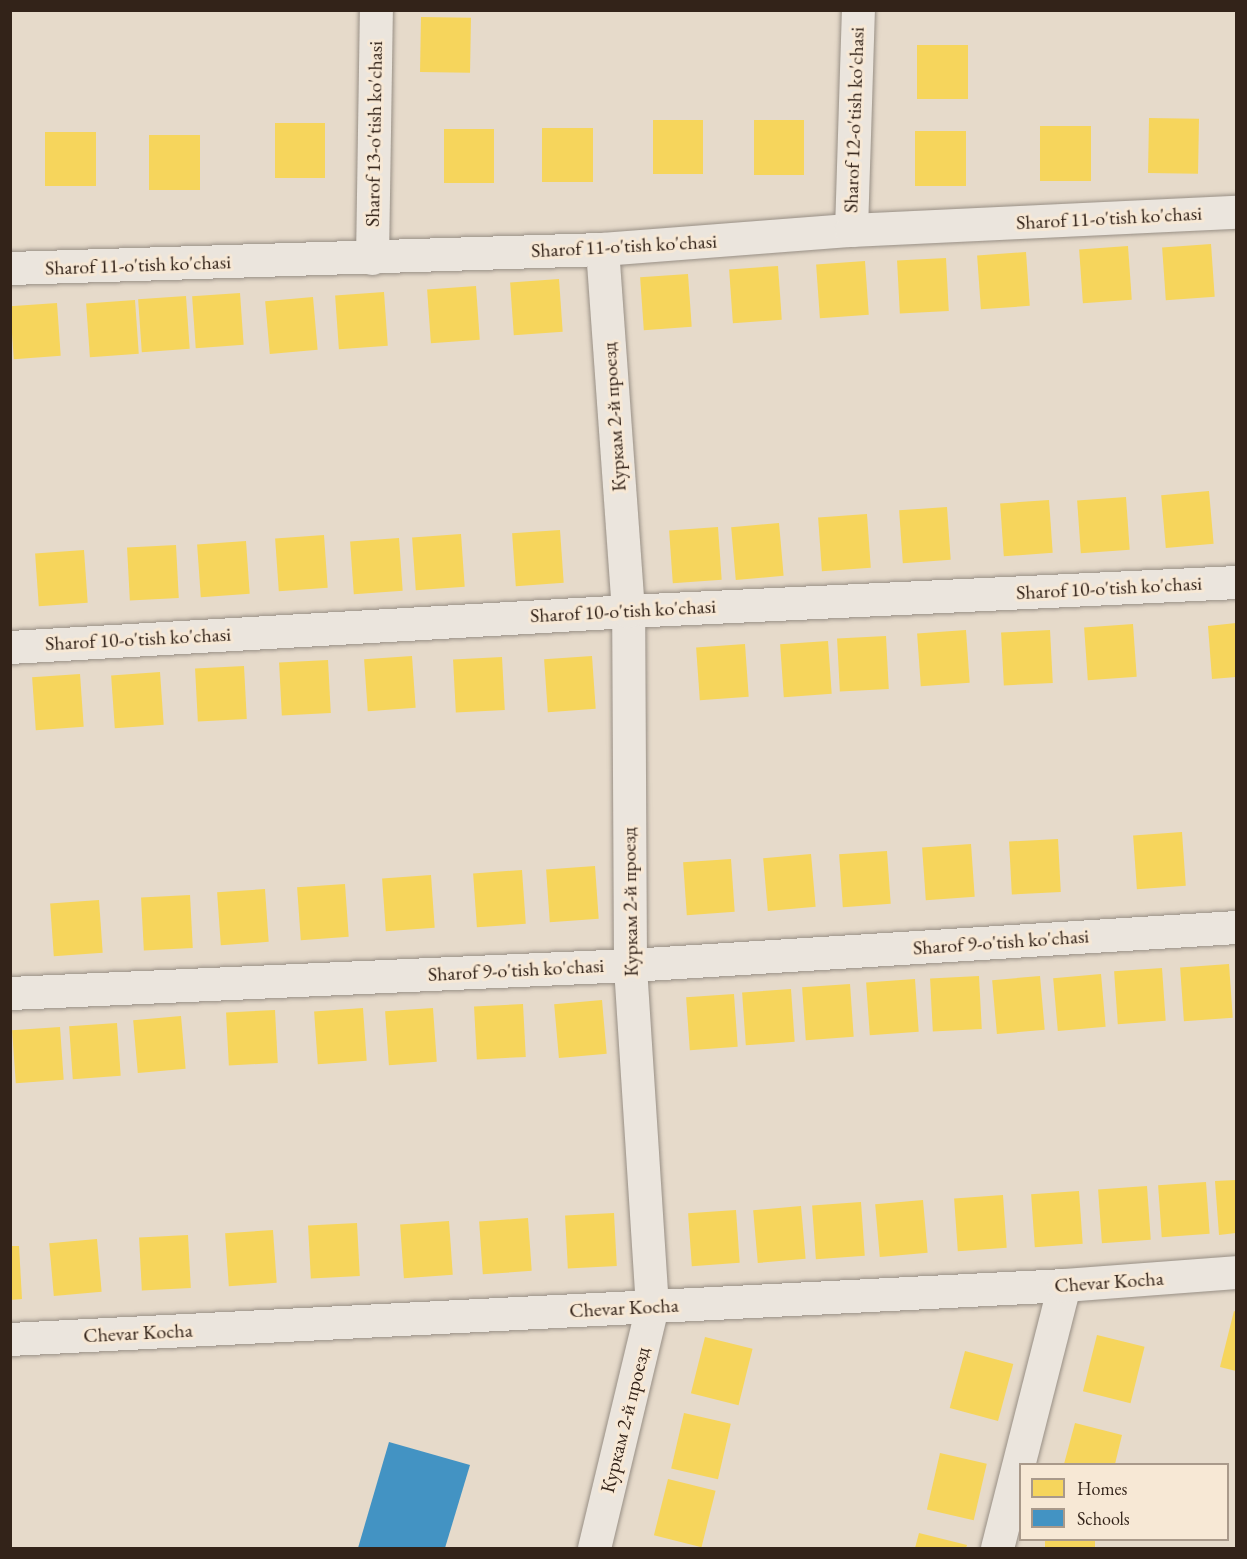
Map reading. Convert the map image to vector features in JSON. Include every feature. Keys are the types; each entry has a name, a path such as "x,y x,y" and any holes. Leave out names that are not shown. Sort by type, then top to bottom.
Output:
{"street":[{"name":"Sharof 13-o'tish ko'chasi","path":"372,258 376,10"},
{"name":"Sharof 12-o'tish ko'chasi","path":"851,230 858,10"},
{"name":"Sharof 11-o'tish ko'chasi","path":"10,268 602,249 851,230 1236,212"},
{"name":"Куркам 2-й проезд","path":"594,1548 652,1306 630,964 628,610 602,249"},
{"name":"Sharof 10-o'tish ko'chasi","path":"10,647 628,610 1236,582"},
{"name":"Sharof 9-o'tish ko'chasi","path":"10,993 630,964 1236,927"},
{"name":"Chevar Kocha","path":"10,1340 1064,1285 1236,1272"},
{"path":"997,1548 1064,1285"}],"building: Homes":[{"path":"421,17 471,18 470,73 420,72"},
{"path":"917,45 968,45 968,99 917,99"},
{"path":"1149,118 1199,119 1198,174 1148,173"},
{"path":"653,120 703,120 703,174 653,174"},
{"path":"754,120 804,120 804,175 754,175"},
{"path":"275,123 325,123 325,178 275,178"},
{"path":"1040,126 1091,126 1091,181 1040,181"},
{"path":"542,128 593,128 593,182 542,182"},
{"path":"444,129 494,129 494,183 444,183"},
{"path":"915,131 966,131 966,186 915,186"},
{"path":"45,132 96,132 96,186 45,186"},
{"path":"149,135 200,135 200,190 149,190"},
{"path":"1211,244 1215,297 1166,300 1162,247"},
{"path":"1128,246 1132,300 1083,303 1079,249"},
{"path":"1026,252 1030,306 981,309 977,255"},
{"path":"946,258 949,311 900,313 897,261"},
{"path":"865,261 869,315 820,318 816,264"},
{"path":"778,266 782,320 733,323 729,269"},
{"path":"688,274 692,327 644,330 640,277"},
{"path":"559,279 563,332 514,335 510,282"},
{"path":"476,286 480,340 431,343 427,289"},
{"path":"384,292 388,346 339,349 335,295"},
{"path":"240,293 244,345 196,348 192,296"},
{"path":"186,296 190,349 142,352 138,299"},
{"path":"313,297 318,350 270,354 265,301"},
{"path":"135,300 139,354 90,357 86,303"},
{"path":"57,303 61,356 14,359 10,306"},
{"path":"1209,491 1214,544 1166,548 1161,495"},
{"path":"1126,497 1130,550 1081,553 1077,500"},
{"path":"1049,500 1053,553 1004,556 1000,503"},
{"path":"947,507 951,560 903,563 899,510"},
{"path":"867,514 871,568 822,571 818,517"},
{"path":"779,523 784,576 736,580 731,527"},
{"path":"718,527 722,580 673,583 669,530"},
{"path":"560,530 564,583 516,586 512,533"},
{"path":"461,534 465,587 416,590 412,537"},
{"path":"324,535 328,588 279,591 275,538"},
{"path":"399,538 403,591 354,594 350,541"},
{"path":"246,541 250,594 201,597 197,544"},
{"path":"176,545 179,598 130,600 127,548"},
{"path":"84,550 88,603 39,606 35,553"},
{"path":"1236,623 1236,677 1212,679 1208,626"},
{"path":"1133,624 1137,677 1088,680 1084,627"},
{"path":"966,630 970,683 921,686 917,633"},
{"path":"1050,630 1053,683 1004,685 1001,633"},
{"path":"886,636 889,689 840,691 837,639"},
{"path":"828,641 832,694 784,697 780,644"},
{"path":"745,644 749,697 700,700 696,647"},
{"path":"412,656 416,708 368,711 364,659"},
{"path":"592,656 596,709 548,712 544,659"},
{"path":"502,657 505,710 456,712 453,660"},
{"path":"328,660 331,713 282,715 279,663"},
{"path":"244,666 247,719 198,721 195,669"},
{"path":"160,672 164,725 115,728 111,675"},
{"path":"80,674 84,727 36,730 32,677"},
{"path":"1182,832 1186,886 1137,889 1133,835"},
{"path":"1058,839 1061,892 1012,894 1009,842"},
{"path":"971,844 975,897 926,900 922,847"},
{"path":"887,851 891,904 843,907 839,854"},
{"path":"811,854 816,907 768,911 763,858"},
{"path":"731,859 735,912 687,915 683,862"},
{"path":"595,866 599,919 550,922 546,869"},
{"path":"522,870 526,924 477,927 473,873"},
{"path":"431,875 435,928 386,931 382,878"},
{"path":"345,884 349,937 301,940 297,887"},
{"path":"265,889 269,942 221,945 217,892"},
{"path":"190,895 193,948 144,950 141,898"},
{"path":"99,900 103,953 54,956 50,903"},
{"path":"1229,964 1233,1018 1184,1021 1180,967"},
{"path":"1162,968 1166,1021 1118,1024 1114,971"},
{"path":"1101,974 1106,1027 1058,1031 1053,978"},
{"path":"979,976 982,1029 933,1031 930,979"},
{"path":"1040,976 1045,1030 997,1034 992,980"},
{"path":"915,979 919,1032 870,1035 866,982"},
{"path":"850,984 854,1037 806,1040 802,987"},
{"path":"791,989 795,1042 746,1045 742,992"},
{"path":"734,994 738,1047 690,1050 686,997"},
{"path":"602,1000 607,1054 559,1058 554,1004"},
{"path":"523,1004 526,1057 477,1059 474,1007"},
{"path":"363,1008 367,1061 318,1064 314,1011"},
{"path":"433,1008 437,1062 389,1065 385,1011"},
{"path":"275,1010 278,1063 229,1065 226,1013"},
{"path":"181,1016 186,1069 138,1073 133,1020"},
{"path":"117,1023 121,1076 73,1079 69,1026"},
{"path":"60,1027 64,1080 16,1083 12,1030"},
{"path":"1236,1180 1236,1233 1219,1235 1215,1181"},
{"path":"1206,1182 1210,1234 1162,1237 1158,1185"},
{"path":"1147,1186 1151,1240 1102,1243 1098,1189"},
{"path":"1079,1191 1083,1244 1035,1247 1031,1194"},
{"path":"1003,1195 1007,1248 958,1251 954,1198"},
{"path":"923,1200 928,1253 880,1257 875,1204"},
{"path":"861,1202 865,1256 816,1259 812,1205"},
{"path":"801,1206 806,1259 758,1263 753,1210"},
{"path":"736,1210 740,1263 692,1266 688,1213"},
{"path":"614,1213 617,1266 568,1268 565,1216"},
{"path":"528,1218 532,1271 483,1274 479,1221"},
{"path":"449,1221 453,1275 404,1278 400,1224"},
{"path":"357,1223 360,1276 311,1278 308,1226"},
{"path":"273,1230 277,1283 229,1286 225,1233"},
{"path":"188,1235 191,1288 142,1290 139,1238"},
{"path":"97,1239 102,1292 54,1296 49,1243"},
{"path":"10,1246 19,1246 22,1299 10,1300"},
{"path":"1234,1311 1236,1312 1236,1371 1220,1367"},
{"path":"1097,1335 1145,1347 1131,1403 1083,1391"},
{"path":"705,1337 753,1349 739,1405 691,1393"},
{"path":"965,1351 1013,1364 998,1421 950,1408"},
{"path":"684,1413 731,1424 718,1479 671,1469"},
{"path":"1075,1423 1122,1435 1115,1463 1064,1463"},
{"path":"940,1453 987,1464 974,1520 927,1510"},
{"path":"668,1479 716,1491 702,1547 654,1535"},
{"path":"919,1533 967,1545 966,1548 915,1548"},
{"path":"1045,1541 1095,1541 1095,1548 1045,1548"}],"building: Schools":[{"path":"389,1442 470,1465 445,1548 358,1548"}]}
